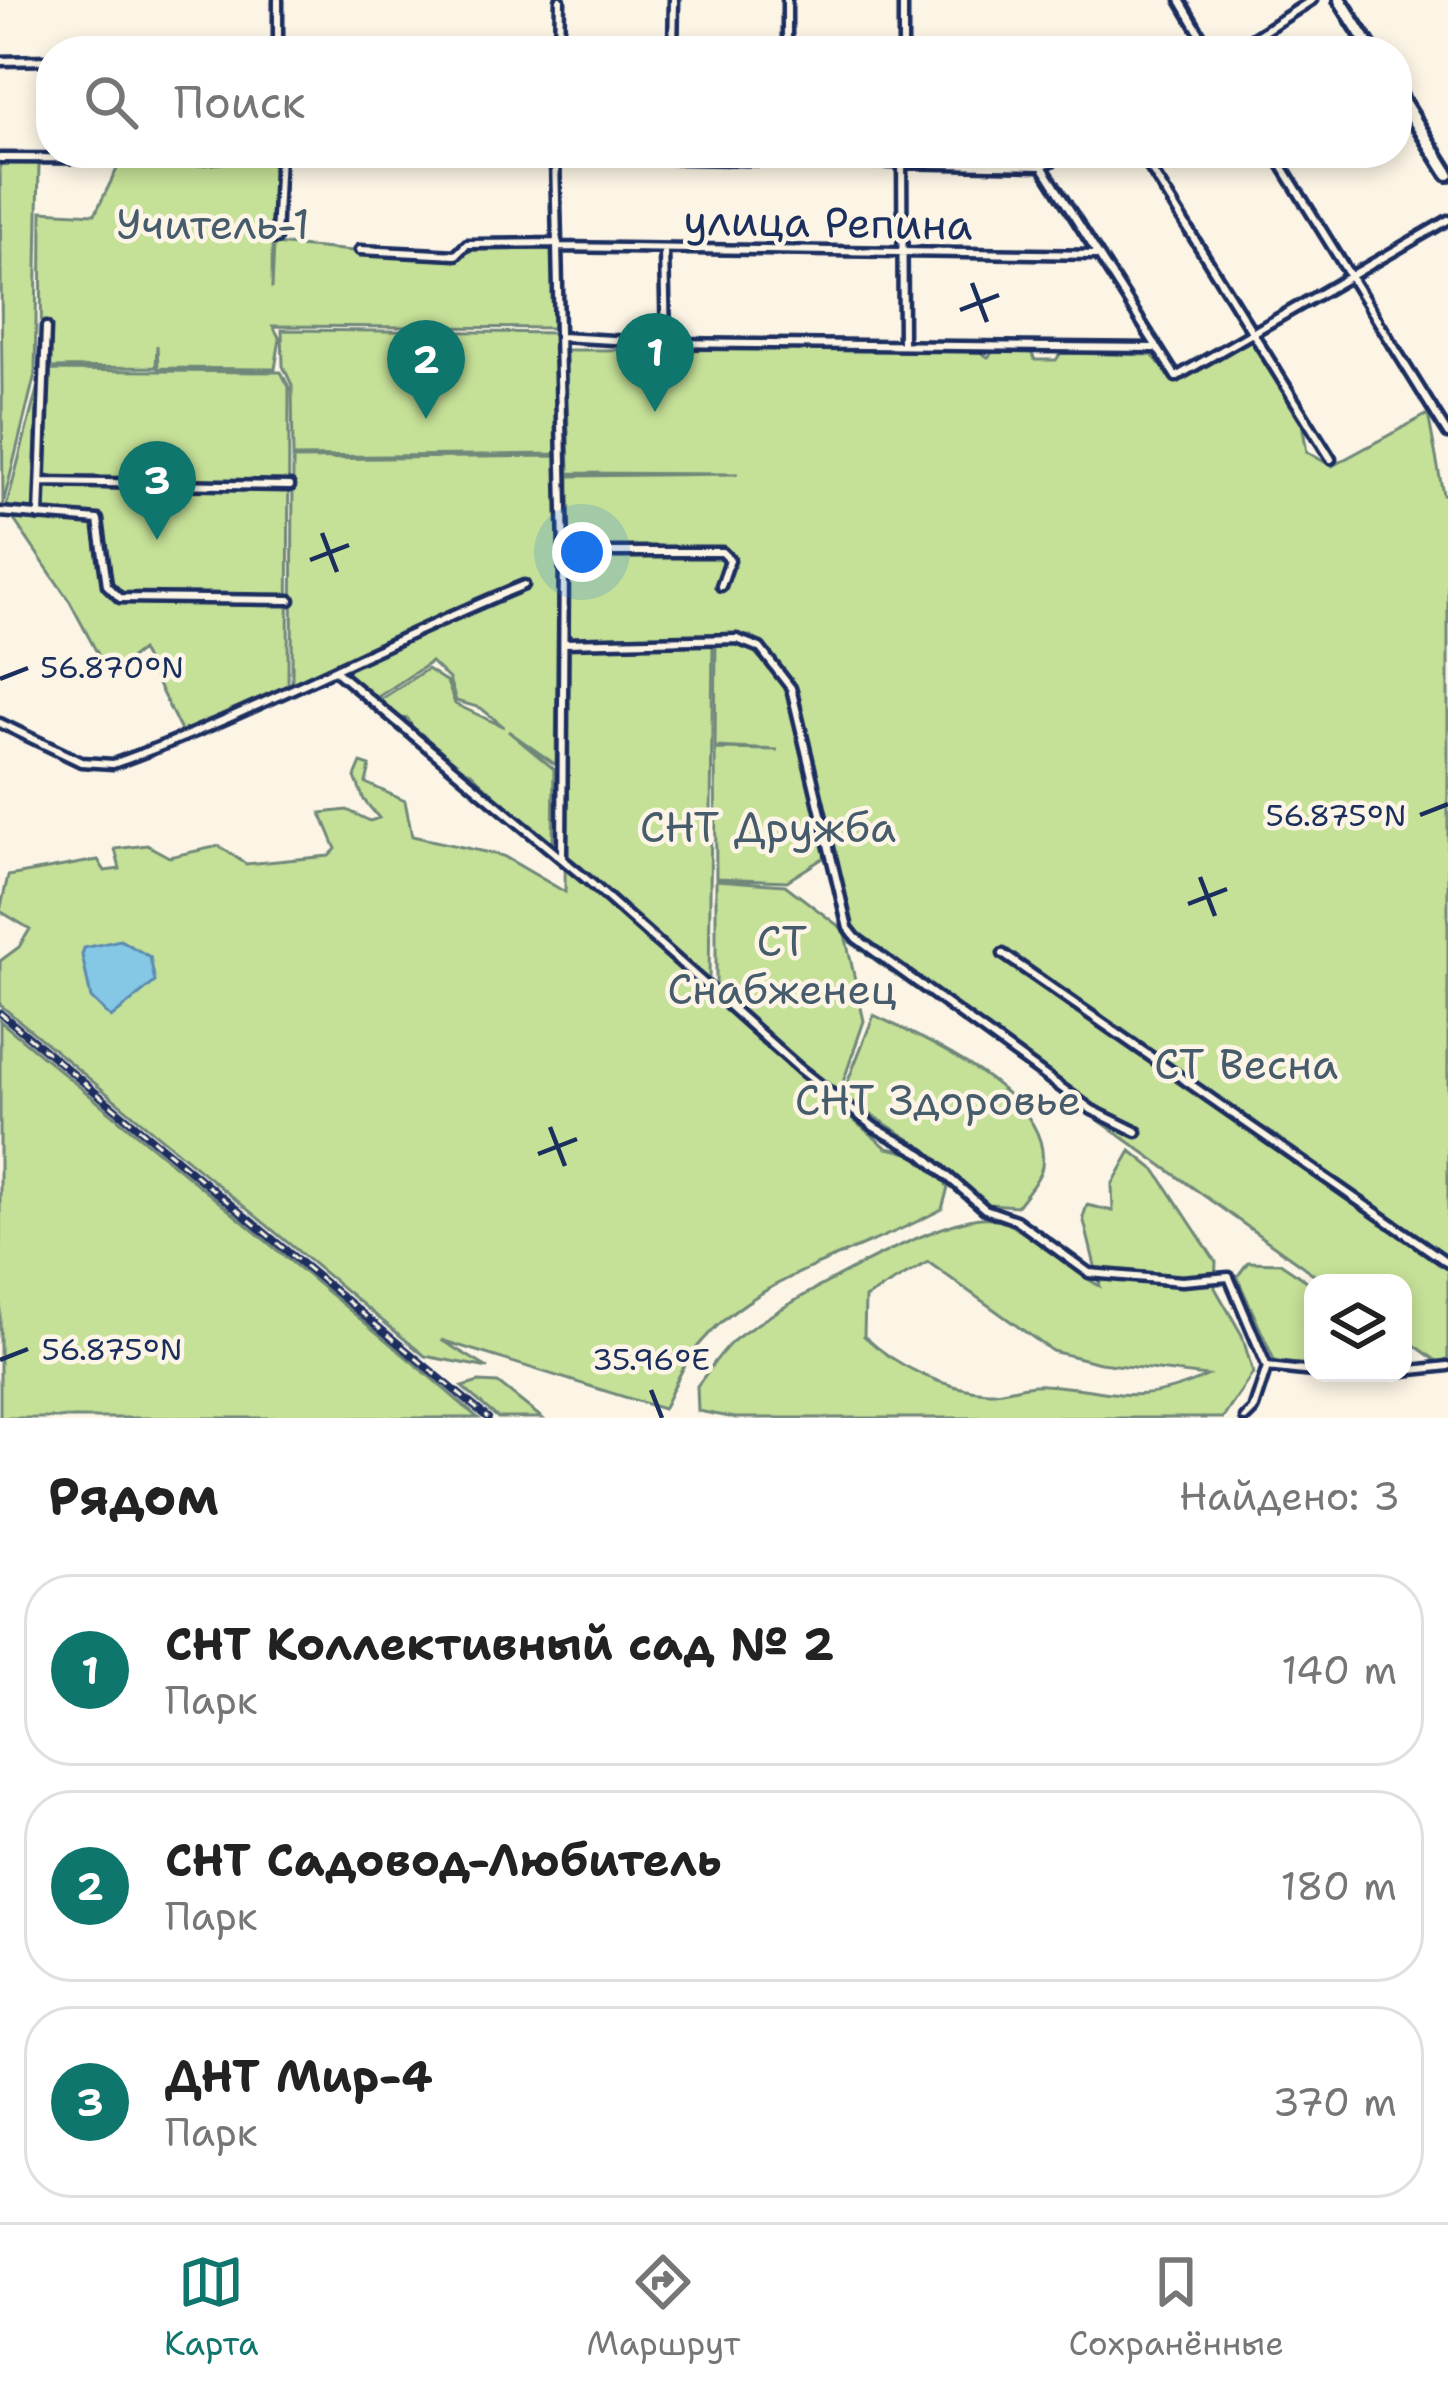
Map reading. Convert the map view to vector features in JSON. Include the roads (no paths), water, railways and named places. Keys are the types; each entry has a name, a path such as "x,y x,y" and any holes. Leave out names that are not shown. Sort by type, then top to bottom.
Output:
{"main road":[{"path":"1340,0 1363,36"},
{"path":"1412,116 1448,174"}],"street":[{"path":"278,0 278,36"},
{"path":"559,36 560,0"},
{"path":"673,36 674,0"},
{"path":"787,0 787,36"},
{"path":"903,0 903,36"},
{"path":"1180,0 1201,36"},
{"path":"1256,36 1312,0"},
{"path":"0,61 36,60"},
{"path":"0,158 36,158"},
{"path":"276,239 279,168"},
{"path":"555,168 565,643 562,859"},
{"path":"902,168 903,344"},
{"path":"1043,168 1176,377 1448,220"},
{"path":"1150,168 1331,459"},
{"path":"1283,168 1448,434"},
{"name":"улица Репина","path":"360,250 456,255 467,244 1096,255"},
{"path":"664,250 666,343"},
{"path":"40,516 46,327"},
{"path":"560,337 666,343 1154,348"},
{"path":"1435,413 1448,405"},
{"path":"43,482 290,486"},
{"path":"0,512 98,520 107,585 120,598 290,600"},
{"path":"563,552 722,552 730,560 721,586"},
{"path":"0,723 80,762 113,764 337,672 424,626 524,585"},
{"path":"565,643 737,639 760,648 791,688 848,928 1019,1059 1092,1110 1137,1132"},
{"path":"337,672 562,859 800,1070 874,1127 922,1154 985,1209 1016,1220 1089,1273 1182,1282 1229,1277 1267,1367 1275,1372 1304,1373"},
{"path":"1003,954 1448,1263"},
{"path":"1412,1371 1448,1366"},
{"path":"1245,1418 1253,1410 1267,1367"}],"water":[{"path":"120,940 150,957 155,982 111,1018 91,998 82,955 84,948"}],"railway":[{"path":"0,1013 488,1418"}],"place":[{"name":"СНТ Коллективный сад № 2","path":"655,412"},
{"name":"СНТ Садовод-Любитель","path":"426,419"},
{"name":"ДНТ Мир-4","path":"157,540"}],"park label":[{"name":"Учитель-1","path":"213,224"},
{"name":"СНТ Дружба","path":"768,827"},
{"name":"СТ Снабженец","path":"782,965"},
{"name":"СТ Весна","path":"1246,1064"},
{"name":"СНТ Здоровье","path":"938,1100"}]}
